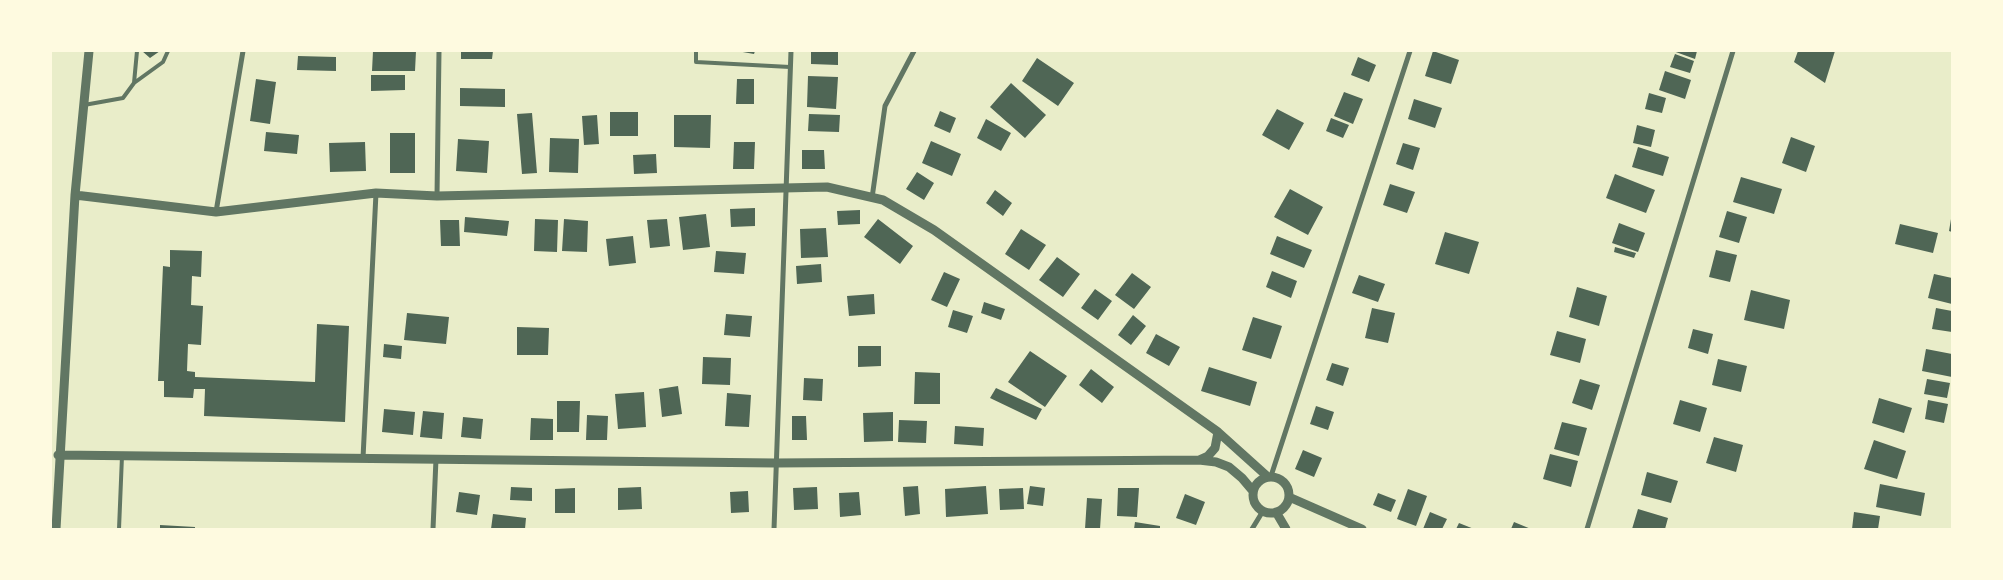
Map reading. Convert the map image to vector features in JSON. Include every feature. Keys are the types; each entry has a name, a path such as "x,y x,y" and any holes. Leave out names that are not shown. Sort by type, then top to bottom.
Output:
{"street":[{"path":"56,529 58,455 74,195 89,51"},
{"path":"216,212 243,51"},
{"path":"437,196 439,51"},
{"path":"774,529 791,51"},
{"path":"872,198 885,106 914,51"},
{"path":"1269,477 1410,51"},
{"path":"1587,529 1733,51"},
{"path":"74,195 216,212 376,193 437,196 828,187 882,200 934,230 1218,432 1269,477"},
{"path":"363,458 376,193"},
{"path":"1199,460 1208,456 1215,448 1218,432"},
{"path":"58,455 775,463 1199,460 1216,462 1229,468 1242,478 1253,491 1254,503 1263,511 1276,512 1282,509 1289,497 1289,491 1282,480 1269,477 1261,479 1253,491"},
{"path":"433,529 436,459"},
{"path":"1289,497 1362,529"},
{"path":"1252,529 1263,511"},
{"path":"1276,512 1286,529"}],"lane":[{"path":"134,83 137,51"},
{"path":"83,106 122,98 134,83 163,62 168,51"},
{"path":"696,51 696,62 790,67"},
{"path":"119,529 122,456"}],"building":[{"path":"142,51 160,51 150,58"},
{"path":"373,51 416,51 415,71 372,71"},
{"path":"461,51 493,51 492,59 461,59"},
{"path":"737,51 755,51 754,54"},
{"path":"811,51 838,51 838,65 811,64"},
{"path":"1433,51 1459,60 1451,84 1425,76"},
{"path":"1673,51 1697,51 1695,59"},
{"path":"1798,51 1835,51 1825,83 1794,62"},
{"path":"1675,54 1694,61 1690,73 1670,67"},
{"path":"298,56 336,57 336,71 297,70"},
{"path":"1358,57 1376,65 1369,82 1351,75"},
{"path":"1037,58 1074,83 1058,106 1022,81"},
{"path":"1665,71 1691,80 1685,99 1659,90"},
{"path":"371,75 405,75 405,90 371,91"},
{"path":"808,76 838,77 836,109 807,107"},
{"path":"256,79 276,82 270,124 250,121"},
{"path":"737,79 754,79 754,104 736,104"},
{"path":"1011,83 1046,115 1025,138 990,107"},
{"path":"460,88 505,89 505,107 460,106"},
{"path":"1344,92 1363,99 1353,124 1334,116"},
{"path":"1649,93 1666,98 1662,113 1645,109"},
{"path":"1414,99 1442,108 1435,128 1408,119"},
{"path":"1277,109 1304,123 1289,150 1262,135"},
{"path":"940,111 956,118 950,133 934,126"},
{"path":"610,112 638,112 638,136 610,136"},
{"path":"532,113 537,173 522,174 517,114"},
{"path":"809,114 840,115 839,132 808,131"},
{"path":"597,115 599,144 584,145 582,116"},
{"path":"674,115 711,115 710,148 674,147"},
{"path":"1331,118 1349,125 1343,138 1326,131"},
{"path":"986,119 1011,133 1001,151 977,138"},
{"path":"1637,125 1655,130 1651,147 1633,143"},
{"path":"266,132 299,135 297,154 264,151"},
{"path":"390,133 415,133 415,173 390,173"},
{"path":"1791,137 1815,146 1806,172 1782,163"},
{"path":"550,138 579,139 578,173 549,172"},
{"path":"458,139 489,141 487,173 456,171"},
{"path":"931,141 961,154 952,176 922,163"},
{"path":"365,142 366,171 330,172 329,143"},
{"path":"734,142 755,142 754,169 733,169"},
{"path":"1403,143 1420,148 1413,170 1396,164"},
{"path":"1638,147 1669,157 1663,176 1632,167"},
{"path":"802,150 824,150 825,169 802,169"},
{"path":"656,154 657,173 634,174 633,155"},
{"path":"917,172 934,183 924,200 906,189"},
{"path":"1615,174 1655,190 1646,213 1606,198"},
{"path":"1741,177 1782,189 1774,214 1733,202"},
{"path":"1390,184 1415,192 1407,213 1383,205"},
{"path":"1290,189 1323,207 1308,235 1274,217"},
{"path":"995,190 1012,203 1003,216 986,203"},
{"path":"755,208 755,226 731,227 730,209"},
{"path":"860,210 860,224 838,225 837,211"},
{"path":"1727,211 1747,217 1739,243 1719,237"},
{"path":"706,214 710,247 683,250 679,217"},
{"path":"465,217 509,221 507,236 464,232"},
{"path":"535,219 558,220 557,252 534,251"},
{"path":"564,219 588,221 587,252 562,251"},
{"path":"667,219 670,246 650,248 647,220"},
{"path":"878,219 913,246 900,264 864,237"},
{"path":"1952,219 1952,232 1949,231"},
{"path":"440,220 459,220 460,246 441,246"},
{"path":"1619,223 1645,233 1638,252 1612,243"},
{"path":"1900,224 1938,233 1933,253 1895,244"},
{"path":"826,228 828,257 801,258 800,229"},
{"path":"1021,229 1046,245 1029,270 1005,254"},
{"path":"1445,232 1479,242 1469,274 1435,264"},
{"path":"633,236 636,263 609,266 606,239"},
{"path":"1277,236 1312,250 1304,268 1270,254"},
{"path":"1615,247 1636,253 1634,258 1614,252"},
{"path":"170,250 202,251 201,277 192,276 191,305 203,306 201,345 188,344 187,371 195,372 195,377 315,382 317,324 349,326 345,422 204,416 205,389 194,389 193,398 164,397 164,381 158,381 163,266 170,267"},
{"path":"1716,250 1737,255 1730,282 1709,277"},
{"path":"716,251 746,253 744,274 714,272"},
{"path":"1057,257 1080,274 1063,297 1039,280"},
{"path":"821,264 822,282 797,284 796,266"},
{"path":"1272,271 1297,281 1291,298 1266,287"},
{"path":"944,272 960,279 947,307 931,300"},
{"path":"1132,273 1151,287 1134,309 1115,295"},
{"path":"1934,274 1952,278 1952,304 1928,298"},
{"path":"1359,275 1385,284 1378,302 1352,293"},
{"path":"1577,287 1607,296 1599,326 1569,317"},
{"path":"1095,289 1112,301 1098,320 1081,308"},
{"path":"1751,290 1790,300 1784,329 1744,320"},
{"path":"874,294 875,314 849,316 847,296"},
{"path":"984,302 1005,309 1001,320 981,313"},
{"path":"1372,308 1395,313 1388,343 1365,338"},
{"path":"1936,308 1952,311 1952,332 1932,329"},
{"path":"953,310 973,316 967,333 948,327"},
{"path":"407,313 449,317 446,344 404,340"},
{"path":"726,314 752,316 750,337 724,335"},
{"path":"1133,315 1146,326 1131,345 1118,335"},
{"path":"1253,317 1282,326 1271,359 1242,350"},
{"path":"517,327 549,328 548,355 517,355"},
{"path":"1693,329 1713,334 1708,354 1688,348"},
{"path":"1557,331 1586,339 1580,363 1550,355"},
{"path":"1156,334 1180,347 1169,366 1146,353"},
{"path":"384,344 402,346 401,359 383,357"},
{"path":"858,346 881,346 881,366 858,367"},
{"path":"1926,349 1952,354 1952,377 1922,371"},
{"path":"1030,351 1067,376 1045,407 1008,382"},
{"path":"703,357 731,358 730,385 702,384"},
{"path":"1718,359 1747,366 1741,392 1712,385"},
{"path":"1332,363 1349,368 1343,386 1326,380"},
{"path":"1209,367 1257,382 1250,406 1201,391"},
{"path":"1091,369 1114,387 1102,403 1079,385"},
{"path":"915,372 940,373 940,404 914,404"},
{"path":"804,378 823,379 822,401 803,400"},
{"path":"1580,379 1600,385 1592,410 1572,403"},
{"path":"1927,379 1950,383 1947,398 1924,394"},
{"path":"678,386 682,414 662,417 659,389"},
{"path":"996,388 1042,409 1036,420 990,398"},
{"path":"644,392 646,427 618,429 615,394"},
{"path":"727,393 751,395 749,427 725,426"},
{"path":"1879,398 1912,408 1904,433 1872,423"},
{"path":"1680,400 1707,408 1700,432 1673,424"},
{"path":"1928,400 1948,404 1944,423 1925,419"},
{"path":"557,401 580,401 579,432 557,432"},
{"path":"1316,406 1334,412 1328,430 1310,424"},
{"path":"384,409 415,412 413,435 382,432"},
{"path":"423,411 444,413 442,439 420,437"},
{"path":"893,412 893,441 864,442 863,413"},
{"path":"587,415 608,416 607,440 586,440"},
{"path":"792,416 806,416 807,440 792,440"},
{"path":"463,417 483,419 481,439 461,437"},
{"path":"531,418 553,419 553,440 530,440"},
{"path":"899,420 927,421 926,443 898,442"},
{"path":"1562,422 1587,428 1579,456 1554,449"},
{"path":"955,426 984,428 983,446 954,444"},
{"path":"1714,437 1743,445 1736,472 1706,463"},
{"path":"1874,440 1906,451 1897,479 1864,469"},
{"path":"1303,450 1322,458 1314,477 1295,469"},
{"path":"1550,454 1578,461 1571,487 1543,479"},
{"path":"1647,472 1678,481 1671,503 1641,495"},
{"path":"1880,484 1925,493 1921,516 1876,507"},
{"path":"918,486 920,514 905,516 903,487"},
{"path":"986,486 988,514 946,517 945,489"},
{"path":"1030,486 1045,488 1043,506 1027,504"},
{"path":"511,487 532,488 532,501 510,500"},
{"path":"641,487 642,509 618,510 618,488"},
{"path":"817,487 818,509 794,510 793,488"},
{"path":"575,488 575,513 555,513 555,489"},
{"path":"1023,488 1024,509 1000,510 999,489"},
{"path":"1118,488 1139,488 1137,517 1117,516"},
{"path":"1408,489 1427,496 1416,526 1397,519"},
{"path":"748,491 749,512 731,513 730,492"},
{"path":"459,492 480,495 477,515 456,512"},
{"path":"859,492 861,515 840,517 839,493"},
{"path":"1378,493 1396,500 1391,512 1373,505"},
{"path":"1185,494 1205,502 1196,525 1176,518"},
{"path":"1087,498 1102,499 1100,529 1085,529"},
{"path":"1638,509 1668,518 1665,529 1632,529"},
{"path":"1430,512 1447,519 1442,529 1423,529"},
{"path":"1854,512 1880,516 1878,529 1852,529"},
{"path":"493,514 526,518 525,529 491,529"},
{"path":"1135,522 1160,526 1160,529 1134,529"},
{"path":"1514,522 1531,529 1511,529"},
{"path":"1459,523 1474,529 1456,529"},
{"path":"160,525 195,527 195,529 160,529"}]}
